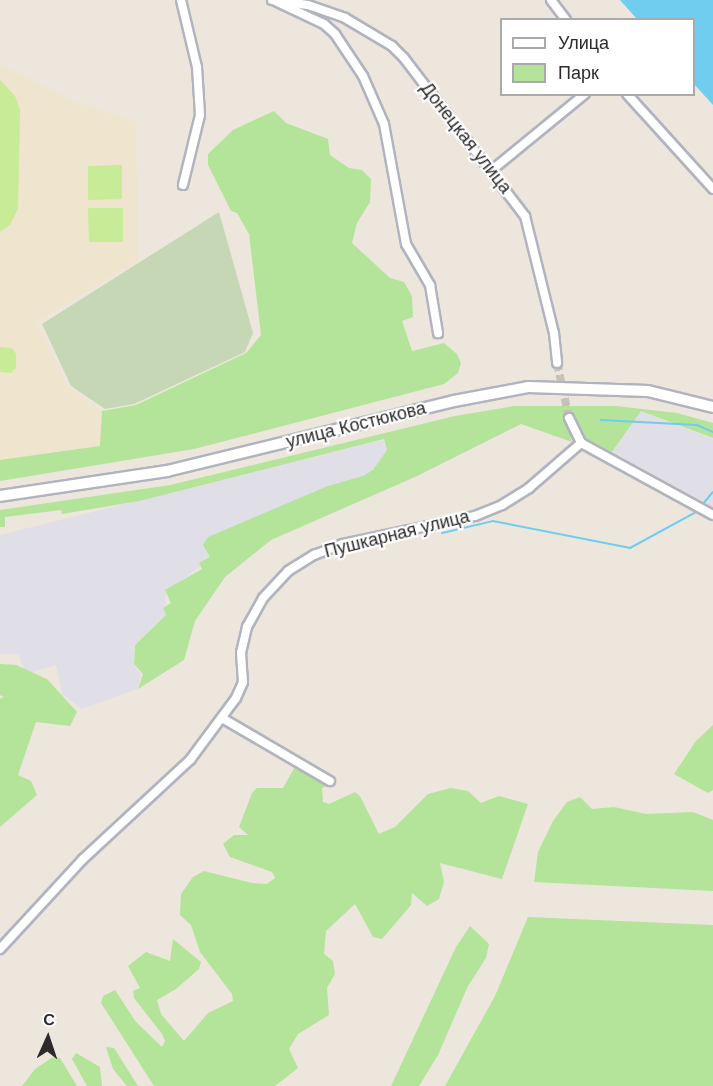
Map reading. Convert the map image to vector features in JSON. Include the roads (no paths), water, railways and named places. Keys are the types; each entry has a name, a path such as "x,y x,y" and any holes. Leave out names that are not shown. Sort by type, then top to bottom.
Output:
{"main road":[{"name":"улица Костюкова","path":"0,496 167,471 454,401 528,387 648,391 713,407"}],"street":[{"path":"182,0 197,67 200,115 183,184"},
{"path":"274,0 335,34 363,76 384,124 406,244 430,285 438,333"},
{"name":"Донецкая улица","path":"274,0 327,10 392,46 492,170 525,216 554,333 557,363"},
{"path":"551,0 564,18"},
{"path":"492,170 583,96"},
{"path":"629,96 713,189"},
{"path":"569,418 581,443 713,515"},
{"name":"Пушкарная улица","path":"0,949 83,859 166,786 222,718 243,682 241,653 247,627 263,598 288,571 314,555 344,544 455,520 502,505 529,488 581,443"},
{"path":"222,718 330,781"}],"water":[{"path":"620,0 713,0 713,105 695,85 695,18 636,18"}],"waterway":[{"path":"601,420 697,425 713,432"},
{"path":"702,505 713,492"},
{"path":"442,533 493,521 630,548 696,512"}],"tunnel":[{"path":"557,363 569,418"}]}
